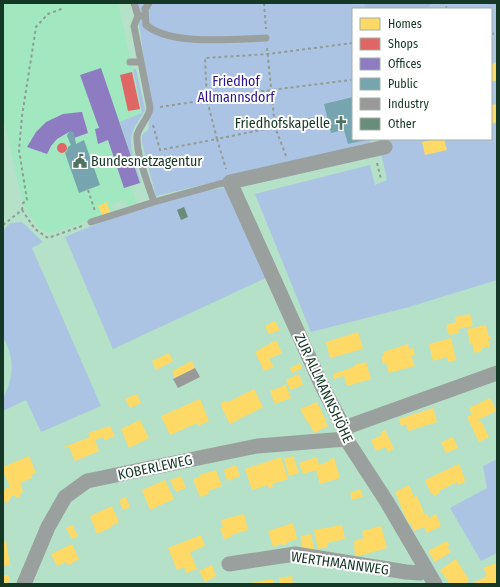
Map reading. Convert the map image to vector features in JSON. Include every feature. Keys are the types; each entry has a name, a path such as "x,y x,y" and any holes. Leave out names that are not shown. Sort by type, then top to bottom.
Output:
{"street":[{"path":"230,182 257,178 379,148"},
{"name":"ZUR ALLMANNSHÖHE","path":"230,182 319,380 345,433 435,584"},
{"name":"KOBERLEWEG","path":"24,584 48,527 65,497 87,481 257,446 345,433 497,373"},
{"name":"WERTHMANNWEG","path":"230,564 295,554 406,572 420,573 426,569"}],"lane":[{"path":"134,3 146,25 168,35 212,40 266,38"},
{"path":"149,3 142,16 134,26 150,111 137,135 140,154 154,202"},
{"path":"130,62 140,62"},
{"path":"91,222 154,202 230,182"}],"path":[{"path":"264,3 266,38"},
{"path":"3,225 22,210 23,204 27,200 20,150 22,116 36,27 48,14 64,8"},
{"path":"230,182 207,100 205,58 268,54 352,43"},
{"path":"268,54 275,127 286,156"},
{"path":"326,116 160,150 150,111 271,90 351,80"},
{"path":"379,148 381,179"},
{"path":"88,190 98,220"},
{"path":"22,210 35,229 48,238 91,222"}],"shaded area":[{"path":"3,3 118,3 142,113 120,122 140,183 131,186 137,203 127,206 125,200 111,205 113,212 51,233 41,230 33,220 23,203 3,116"},
{"path":"364,3 432,3 428,8 365,8"}],"green space":[{"name":"Friedhof Allmannsdorf","path":"136,3 364,3 365,8 352,8 352,140 370,140 371,145 156,196 142,143 142,135 148,130 151,108"},
{"path":"432,3 497,3 497,280 409,307 311,332 255,194 370,165 375,185 387,180 378,140 492,140 492,8 428,8"},
{"path":"133,69 136,69 145,109 134,128 131,137 132,150 141,182 140,183 120,122 142,113"},
{"path":"225,188 268,277 113,349 65,237 125,214 201,192"},
{"path":"22,222 43,242 32,248 101,406 41,432 26,400 3,411 4,400 12,369 9,349 3,337 3,231 10,223"},
{"path":"497,459 497,553 481,561 450,508 487,488 483,466"}],"building: Homes":[{"path":"497,62 497,80 492,82 492,64"},
{"path":"497,104 497,122 492,124 492,105"},
{"path":"430,140 444,140 447,150 425,155 422,142"},
{"path":"107,202 110,212 102,215 98,206"},
{"path":"470,314 473,326 458,329 459,333 449,335 446,325 456,322 455,317"},
{"path":"275,321 280,330 269,334 265,326"},
{"path":"486,325 491,339 488,339 490,347 482,348 482,351 474,353 472,343 469,344 467,329"},
{"path":"358,332 363,349 330,358 326,342"},
{"path":"451,338 456,360 448,362 447,357 433,361 429,344"},
{"path":"276,340 282,353 269,359 274,367 264,371 255,352"},
{"path":"408,344 409,349 413,348 415,355 411,356 415,366 389,373 386,363 383,364 381,357 384,356 383,352"},
{"path":"169,353 173,361 156,370 152,361"},
{"path":"192,361 195,368 175,378 172,371"},
{"path":"366,362 371,379 347,386 344,376 334,379 333,374 354,367 354,365"},
{"path":"300,363 302,368 292,373 290,368"},
{"path":"299,374 303,385 290,390 286,380"},
{"path":"286,385 291,398 275,404 270,391"},
{"path":"254,389 263,407 230,424 221,406 222,402 228,402"},
{"path":"137,394 141,403 130,408 125,399"},
{"path":"490,398 495,408 497,407 497,413 496,411 478,420 480,422 481,421 489,437 479,442 467,417 472,415 469,408"},
{"path":"200,399 209,421 198,426 197,423 170,435 161,416"},
{"path":"317,402 324,417 326,418 325,421 328,426 314,433 300,409"},
{"path":"433,408 437,422 408,431 406,424 401,426 399,419"},
{"path":"140,420 149,438 129,448 121,429"},
{"path":"110,426 115,436 105,440 103,437 95,440 99,451 75,461 69,447 64,448 90,437 88,433"},
{"path":"385,430 394,449 388,452 386,447 376,451 371,440 382,435 380,433"},
{"path":"453,437 458,448 446,453 441,442"},
{"path":"29,456 36,473 31,475 32,478 20,483 23,491 18,498 13,495 7,503 3,500 3,493 6,488 10,487 3,471 3,467"},
{"path":"293,456 299,473 289,476 284,459"},
{"path":"281,457 288,479 272,484 273,487 269,489 268,485 252,490 245,469"},
{"path":"317,457 319,465 329,461 329,459 334,458 340,478 320,484 316,470 303,474 299,463"},
{"path":"459,464 465,482 458,485 457,482 439,491 440,493 434,496 432,493 431,494 425,480"},
{"path":"236,465 240,476 227,481 224,470"},
{"path":"216,470 222,486 208,491 209,494 200,497 193,479 200,477 199,475"},
{"path":"181,476 186,488 176,492 170,480"},
{"path":"165,480 174,499 150,510 142,490"},
{"path":"409,485 414,497 417,496 425,515 427,514 429,518 436,514 441,526 427,533 424,527 414,531 410,522 408,523 395,492"},
{"path":"361,489 363,497 352,500 350,493"},
{"path":"126,497 130,507 123,510 119,500"},
{"path":"112,506 119,522 97,534 90,516"},
{"path":"244,514 248,530 231,535 231,537 224,539 220,528 223,527 221,520"},
{"path":"293,523 297,539 288,542 285,545 281,544 273,547 268,531"},
{"path":"72,525 78,536 72,539 66,528"},
{"path":"342,525 345,539 327,543 328,547 318,549 314,530"},
{"path":"381,526 387,548 355,557 354,541 364,538 362,531"},
{"path":"311,534 314,549 302,552 301,536"},
{"path":"201,535 205,546 190,552 197,569 186,573 184,567 177,570 168,548"},
{"path":"6,541 10,565 3,566 3,542"},
{"path":"447,541 450,545 447,546 451,552 435,562 428,551"},
{"path":"72,544 79,559 68,565 66,562 57,566 51,554"},
{"path":"456,559 469,580 467,581 469,584 450,584 440,570"},
{"path":"496,563 497,584 471,584 487,576 483,568"},
{"path":"212,565 216,576 205,582 199,571"},
{"path":"3,575 9,575 10,581 8,581 8,584 3,584"},
{"path":"292,576 293,584 280,584 279,578"},
{"path":"273,579 273,584 250,584 250,583"}],"building: Shops":[{"path":"132,72 140,109 128,111 120,75"},
{"name":"Bundesnetzagentur","path":"60,143 64,143 66,144 66,152 60,153 57,150 57,146"}],"building: Offices":[{"path":"101,68 140,183 124,188 108,140 98,144 95,129 99,128 80,75"},
{"path":"82,112 88,133 74,138 73,132 69,132 57,139 47,154 27,147 36,132 46,122 63,114"}],"building: Public":[{"name":"Friedhofskapelle","path":"352,97 352,140 366,140 348,144 344,130 331,133 324,104"},
{"name":"Bundesnetzagentur","path":"71,131 74,133 76,144 84,140 100,185 79,193 65,153 71,145 67,136"}],"building: Industry":[{"path":"195,368 200,377 178,388 173,379"}],"building: Other":[{"path":"184,207 188,217 181,220 177,210"}],"place":[{"name":"Friedhofskapelle","path":"341,123"},
{"name":"Bundesnetzagentur","path":"80,161"}]}
